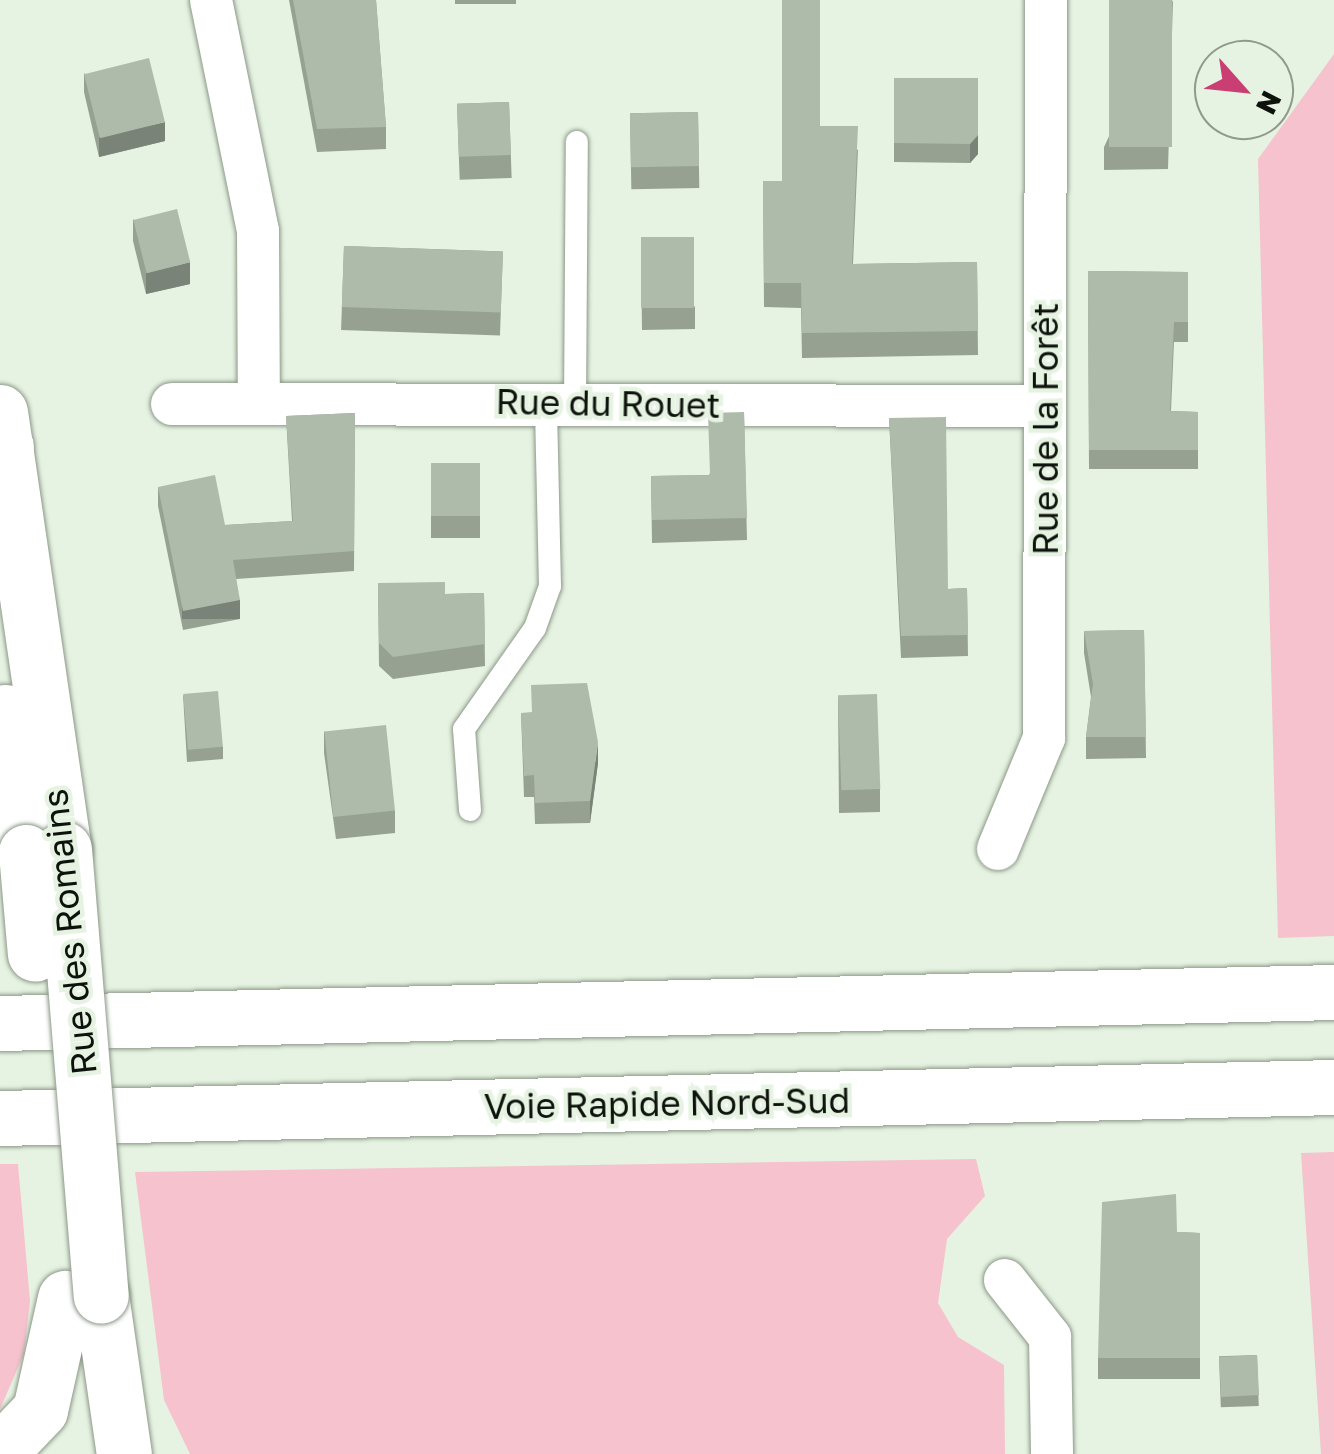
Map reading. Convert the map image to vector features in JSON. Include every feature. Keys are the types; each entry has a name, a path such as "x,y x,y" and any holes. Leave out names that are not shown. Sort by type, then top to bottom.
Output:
{"main road":[{"name":"Rue des Romains","path":"2,432 45,850 83,1297 124,1454"},
{"name":"Rue des Romains","path":"0,674 45,850"},
{"path":"0,1023 1334,992"},
{"name":"Voie Rapide Nord-Sud","path":"0,1118 1334,1087"},
{"name":"Rue des Romains","path":"0,1452 40,1410 83,1297"}],"street":[{"path":"211,0 258,232 259,398"},
{"name":"Rue de la Forêt","path":"998,850 1044,738 1046,0"},
{"name":"Rue du Rouet","path":"172,404 259,398 1045,406"},
{"path":"1006,1280 1050,1337 1052,1454"}],"lane":[{"path":"470,810 464,729 535,628 550,586 578,142"}],"shaded area":[{"path":"1334,54 1334,936 1278,938 1258,159 1272,140 1294,140 1294,109"},
{"path":"1334,1152 1334,1454 1321,1454 1301,1153"},
{"path":"976,1159 985,1196 947,1239 938,1303 958,1337 1004,1365 1005,1454 190,1454 164,1400 135,1172"},
{"path":"0,1164 18,1164 30,1301 24,1354 0,1409"}],"building":[{"path":"293,0 376,0 386,127 317,129"},
{"path":"782,0 820,0 820,126 858,126 852,264 977,262 978,331 802,333 801,283 764,283 763,181 782,181"},
{"path":"1109,0 1172,0 1172,147 1109,147"},
{"path":"149,58 165,122 100,138 84,74"},
{"path":"894,78 978,78 978,135 970,144 894,143"},
{"path":"509,102 511,155 459,157 457,104"},
{"path":"698,112 699,166 631,167 630,113"},
{"path":"177,209 190,262 147,273 133,220"},
{"path":"641,237 694,237 694,308 641,308"},
{"path":"344,246 503,252 501,313 342,307"},
{"path":"1088,271 1188,272 1188,322 1174,322 1170,411 1198,412 1198,450 1089,450"},
{"path":"744,412 747,518 652,520 651,476 710,475 708,413"},
{"path":"355,413 354,551 233,560 240,600 183,611 158,487 215,475 225,525 293,521 286,416"},
{"path":"946,417 948,589 967,588 968,635 901,636 889,418"},
{"path":"431,463 480,463 480,516 431,516"},
{"path":"445,582 445,594 484,593 485,644 393,657 379,643 378,583"},
{"path":"1144,630 1146,737 1086,737 1093,684 1084,631"},
{"path":"587,683 598,742 590,801 535,803 534,775 524,776 521,713 532,712 531,685"},
{"path":"218,691 223,747 188,750 183,694"},
{"path":"877,694 880,789 841,790 838,695"},
{"path":"386,725 395,811 333,817 324,731"},
{"path":"1176,1194 1177,1232 1200,1233 1200,1358 1098,1358 1102,1202"},
{"path":"1257,1355 1259,1395 1221,1397 1219,1357"}]}
